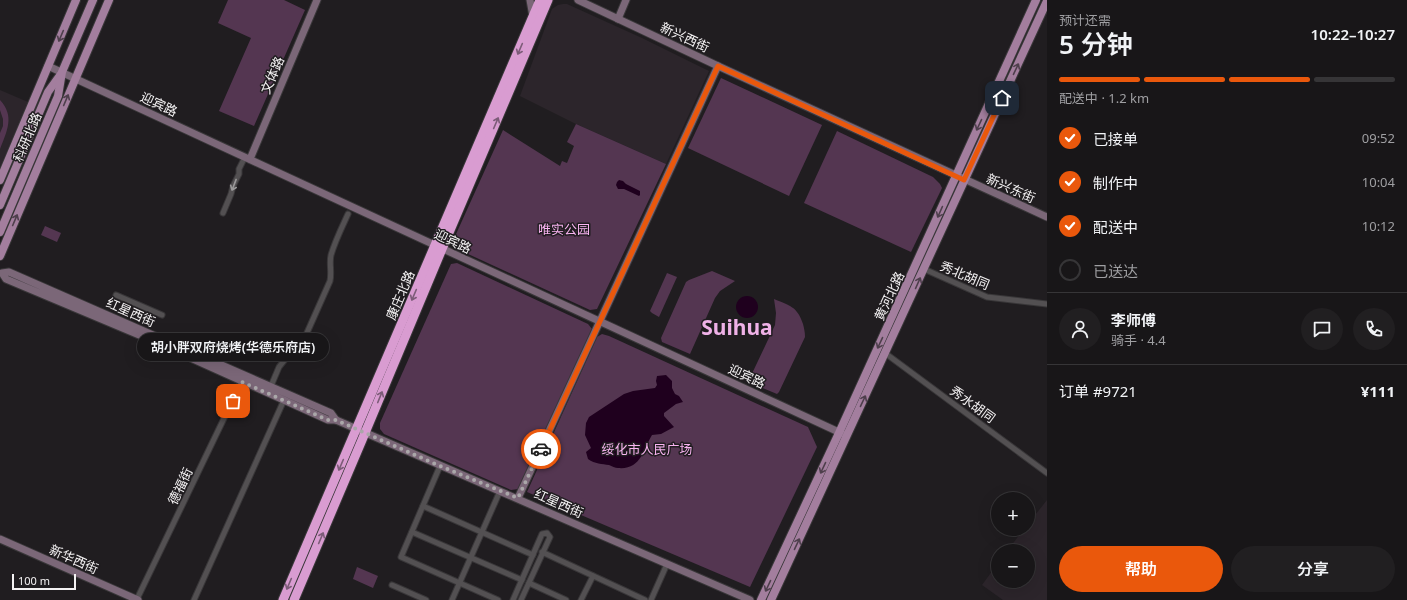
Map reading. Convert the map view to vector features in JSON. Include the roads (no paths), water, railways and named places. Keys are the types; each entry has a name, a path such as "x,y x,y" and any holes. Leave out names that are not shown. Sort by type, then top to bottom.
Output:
{"highway":[{"name":"康庄北路","path":"294,600 365,433 438,247 540,0"},
{"name":"康庄北路","path":"283,600 356,429 548,0"}],"main road":[{"path":"0,180 76,0"},
{"name":"科研北路","path":"0,205 48,92 62,72 93,0"},
{"path":"0,256 109,0"},
{"name":"文体路","path":"247,158 317,0"},
{"path":"530,0 533,18"},
{"name":"新兴西街","path":"578,0 964,180"},
{"path":"618,19 626,0"},
{"name":"黄河北路","path":"771,600 775,596 843,435 956,176 1036,0"},
{"name":"黄河北路","path":"761,600 885,353 964,180 1044,15 1047,1"},
{"name":"迎宾路","path":"48,66 843,435"},
{"path":"518,498 718,66"},
{"name":"科研北路","path":"0,232 58,96 62,72"},
{"name":"新兴东街","path":"964,180 1047,217"},
{"name":"红星西街","path":"1,272 9,272 53,295 244,378 284,400 328,420 336,420 440,466 518,498 748,600"},
{"name":"红星西街","path":"244,378 271,386 331,413 336,420"},
{"name":"新华西街","path":"0,539 138,600"}],"street":[{"path":"223,213 239,174 239,169 247,158"},
{"path":"271,386 279,367 287,357 293,345 306,335 330,281 331,257 348,214"},
{"name":"秀北胡同","path":"924,269 988,297 1047,304"},
{"path":"116,295 162,315"},
{"name":"秀水胡同","path":"885,353 1047,473"},
{"name":"德福街","path":"138,600 244,378"},
{"path":"194,600 284,400"},
{"path":"440,466 401,557 498,600"},
{"path":"452,600 500,491"},
{"path":"423,506 533,555"},
{"path":"412,532 522,580"},
{"path":"513,600 542,534 547,533 550,537 521,600"},
{"path":"542,552 645,600"},
{"path":"651,600 667,564"},
{"path":"582,600 593,576"},
{"path":"529,583 566,600"},
{"path":"392,585 426,600"}],"place":[{"name":"胡小胖双府烧烤(华德乐府店)","path":"233,401"}],"district":[{"name":"Suihua","path":"737,328"}],"park label":[{"name":"唯实公园","path":"564,229"},
{"name":"绥化市人民广场","path":"647,449"}]}
